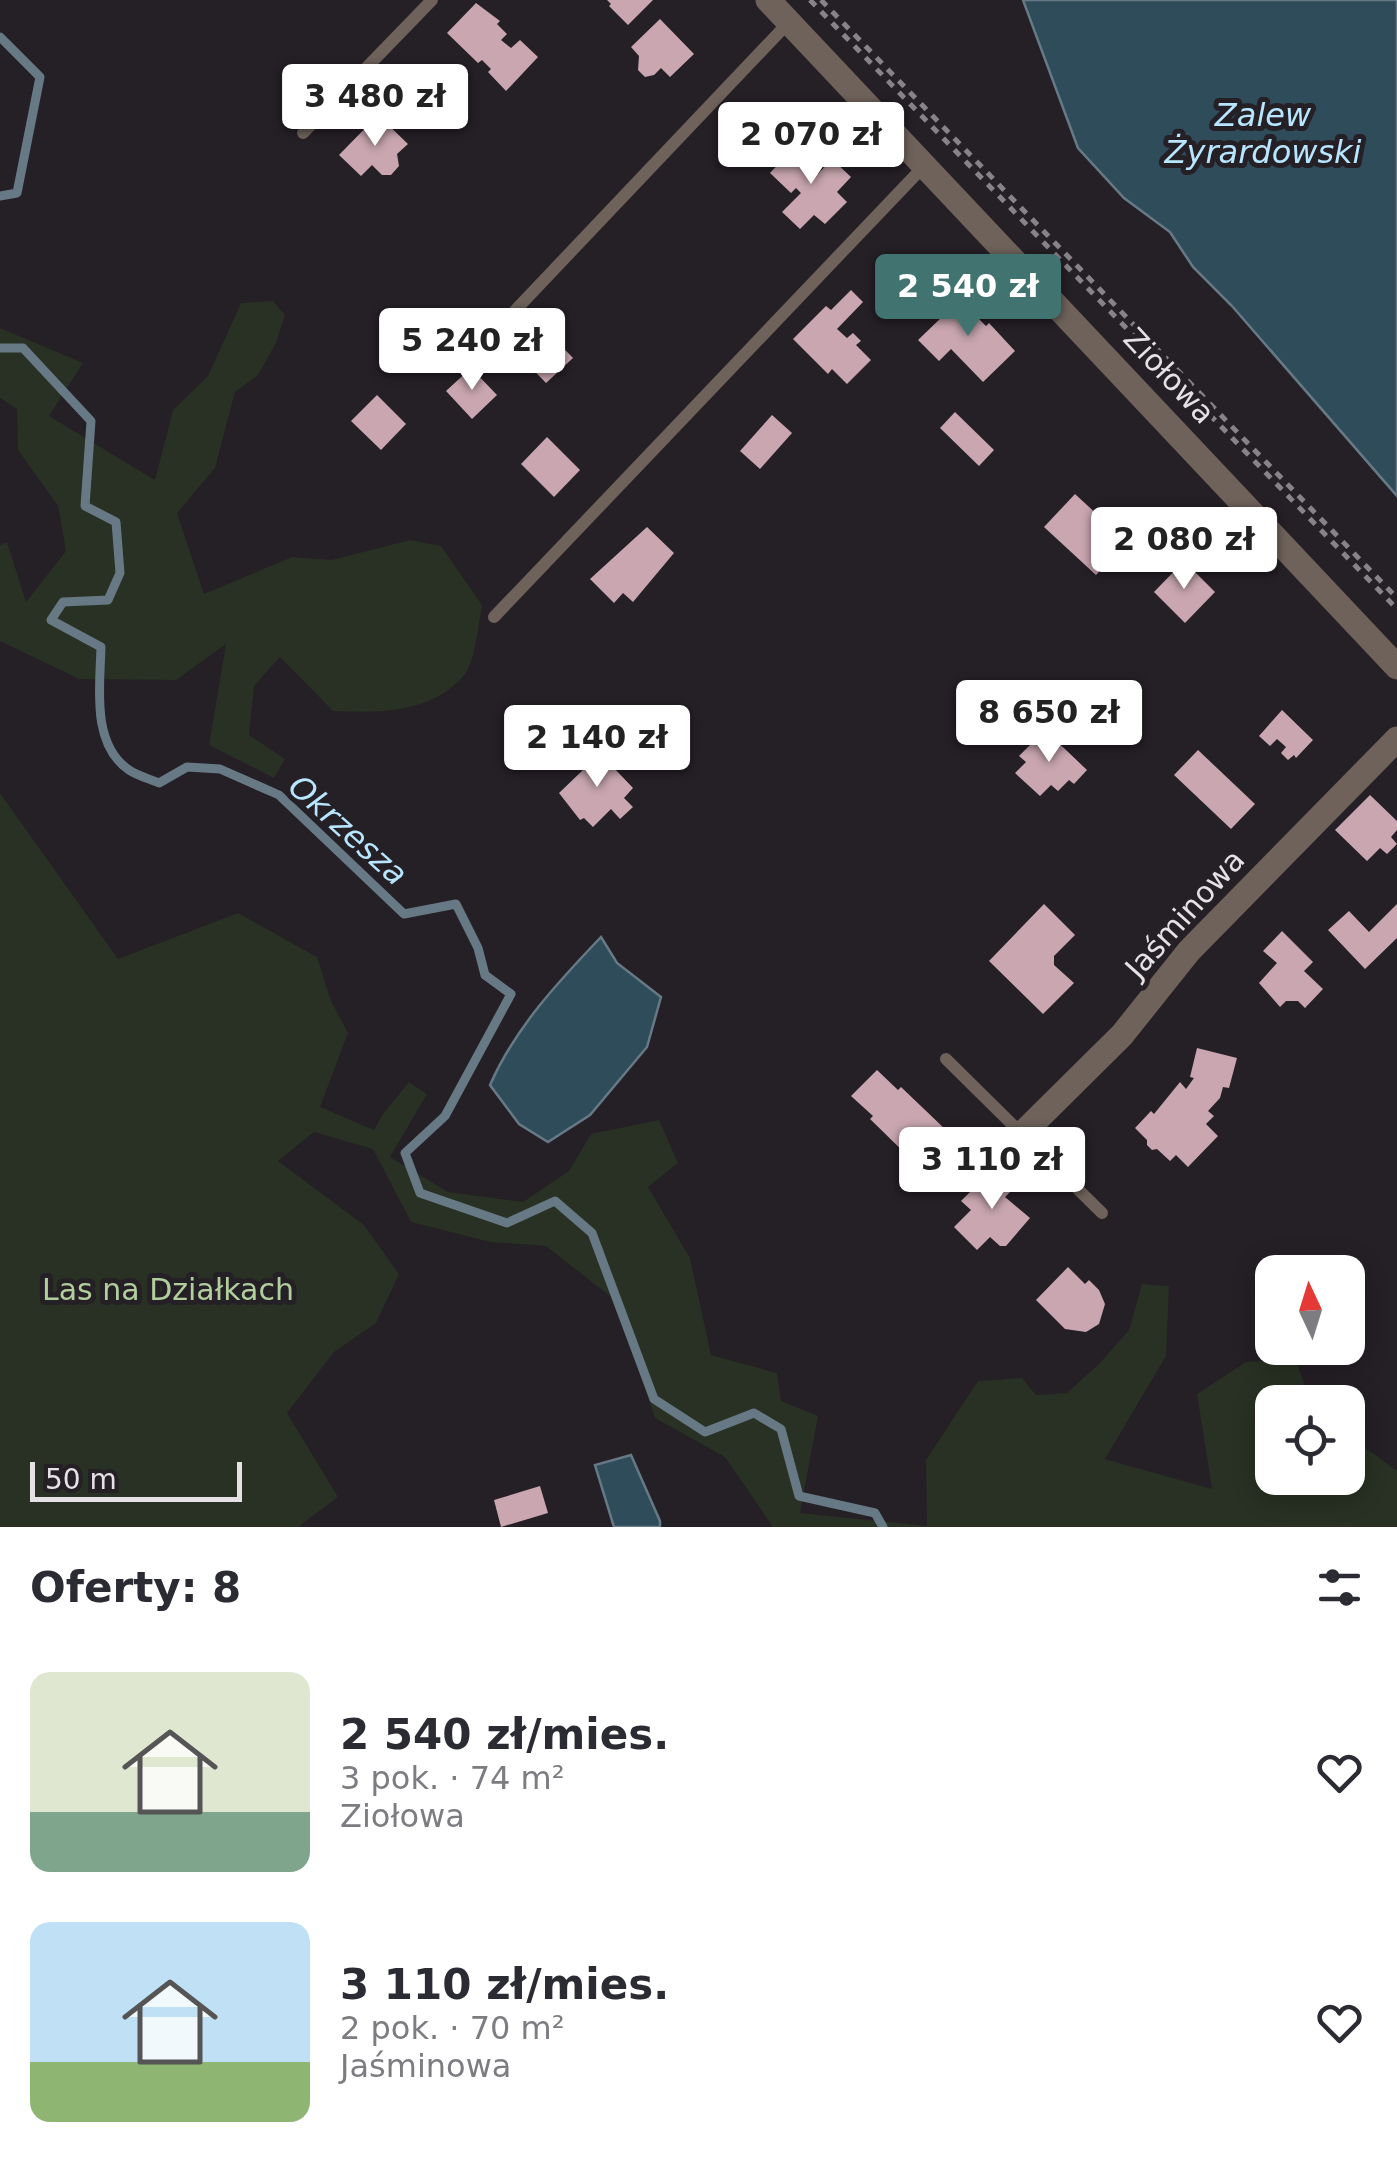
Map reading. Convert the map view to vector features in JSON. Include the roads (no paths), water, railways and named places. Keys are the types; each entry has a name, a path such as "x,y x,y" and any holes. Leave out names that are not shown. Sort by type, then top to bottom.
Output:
{"street":[{"name":"Ziołowa","path":"768,0 1397,667"},
{"name":"Jaśminowa","path":"1022,1134 1122,1034 1189,951 1397,739"}],"lane":[{"path":"304,133 432,0"},
{"path":"488,339 789,22"},
{"path":"494,616 926,164"},
{"path":"946,1059 1102,1213"}],"water":[{"name":"Zalew Żyrardowski","path":"1023,0 1397,0 1397,496 1232,306 1193,267 1170,232 1124,198 1078,148"},
{"path":"601,937 617,963 661,997 647,1047 590,1115 548,1142 519,1124 490,1085 525,1025"},
{"path":"631,1455 660,1527 614,1527 595,1465"}],"waterway":[{"name":"Okrzesza","path":"0,37 40,77 17,193 0,196"},
{"name":"Okrzesza","path":"0,348 23,348 91,421 85,506 116,522 120,573 108,600 63,602 51,620 101,647 100,713 108,745 117,759 133,772 159,783 187,767 220,769 279,795 404,914 456,904 478,948 485,975 511,994 445,1116 405,1153 420,1193 507,1223 555,1201 592,1233 654,1399 705,1432 754,1413 781,1429 799,1496 875,1513 883,1527"}],"park label":[{"name":"Las na Działkach","path":"168,1290"}]}
